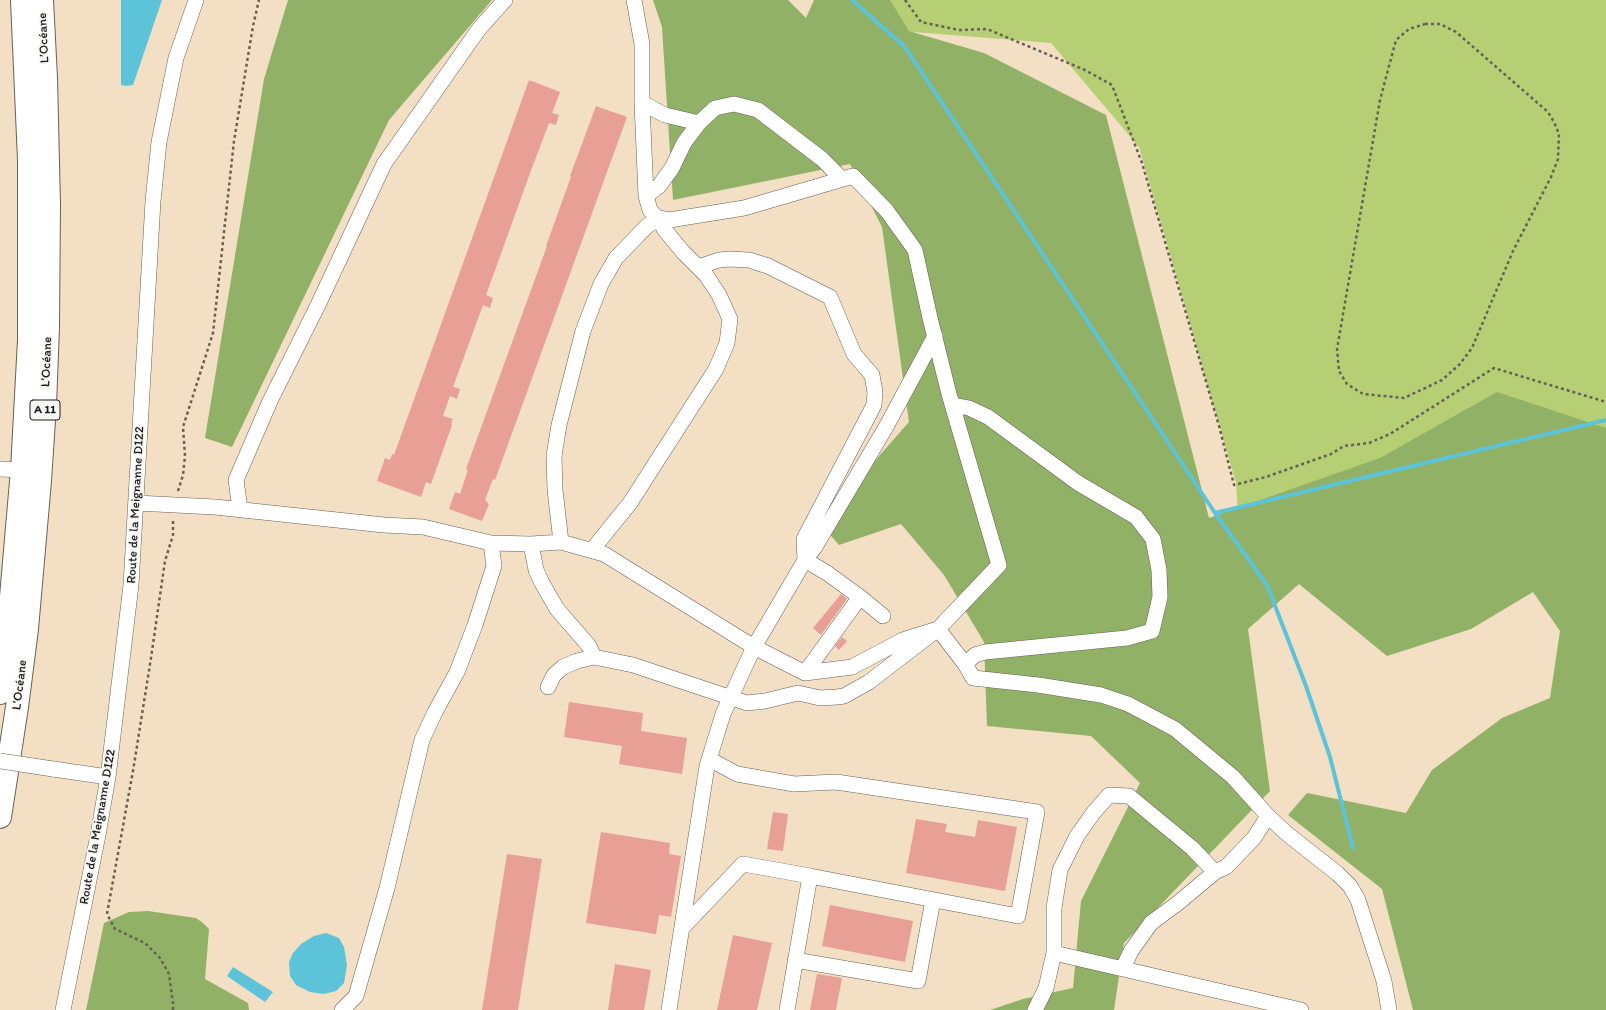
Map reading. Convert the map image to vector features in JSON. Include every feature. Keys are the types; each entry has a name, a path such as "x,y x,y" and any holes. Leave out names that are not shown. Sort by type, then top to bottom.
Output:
{"highway":[{"name":"L’Océane","path":"0,693 9,620 22,470 29,340 30,229 27,89 22,0"},
{"name":"L’Océane","path":"0,817 27,629 45,405 48,328 49,205 46,78 42,0"}],"street":[{"name":"Route de la Meignanne D122","path":"63,1010 108,777 131,585 153,201 158,149 176,58 196,0"},
{"path":"240,509 236,480 270,401 318,305 384,164 478,29 505,0"},
{"path":"548,687 554,675 563,667 577,660 594,657 633,664 737,700 754,703 798,693 820,698 844,696 869,682 938,629 998,565 952,405 915,250 886,211 853,176 744,208 670,220 656,217 650,210 646,196 642,103 642,44 634,0"},
{"path":"642,103 665,114 699,123"},
{"path":"646,196 659,186 672,168 684,144 699,123 714,108 734,104 758,110 822,159 842,179"},
{"path":"592,550 630,503 716,369 727,343 730,320 719,295 706,275 664,229 660,218"},
{"path":"562,542 555,490 554,456 559,425 583,331 601,284 616,258 647,226 660,218"},
{"path":"698,267 719,260 749,260 768,266 830,297 854,354 872,375 875,392 874,405 804,539 805,560"},
{"path":"669,1010 709,759 730,697 754,647 886,427 935,336"},
{"path":"952,405 969,408 988,417 1078,483 1136,518 1153,538 1159,570 1160,597 1152,632 1127,638 985,652 975,655 965,664"},
{"path":"0,469 22,470"},
{"path":"136,504 215,507 384,525 423,526 491,543 531,544 562,542 604,554 754,647 805,673 852,667 902,640 938,629"},
{"path":"342,1010 356,996 387,888 422,740 435,712 457,672 475,625 494,566 491,543"},
{"path":"531,544 536,570 542,584 557,609 589,646 594,657"},
{"path":"805,560 827,573 860,597 882,616"},
{"path":"805,673 860,597"},
{"path":"938,629 965,664 973,678 1100,694 1128,704 1175,729 1233,777 1268,816 1286,833 1338,874 1350,886 1358,900 1384,981 1389,1010"},
{"path":"682,928 744,864 1018,916 1037,812 836,782 794,784 737,774 709,759"},
{"path":"0,761 108,777"},
{"path":"1035,1010 1046,988 1054,953 1054,908 1060,870 1077,836 1094,812 1109,795 1129,796 1192,848 1215,872"},
{"path":"1123,968 1131,951 1151,923 1215,872 1226,867 1254,838 1268,816"},
{"path":"787,1010 810,876"},
{"path":"795,960 918,982 933,900"},
{"path":"1054,953 1301,1010"}],"path":[{"path":"175,497 183,475 185,456 183,426 213,333 234,141 253,26 259,0"},
{"path":"905,0 921,22 959,30 987,29 1085,70 1112,85 1142,163 1219,426 1234,485 1266,477 1331,454 1344,446 1369,443 1390,434 1494,368 1606,402"},
{"path":"1425,24 1440,24 1456,32 1548,112 1559,134 1558,159 1551,177 1513,251 1472,348 1460,364 1442,380 1404,398 1363,394 1347,384 1339,371 1337,349 1380,100 1396,40 1408,29 1425,24"},
{"path":"173,515 173,535 164,561 137,748 107,914 115,929 145,943 160,958 169,974 173,1010"}],"green space":[{"path":"288,0 492,0 389,120 232,447 205,438 264,79"},
{"path":"653,0 788,0 806,18 814,0 890,0 909,31 984,53 1106,115 1209,518 1380,458 1497,392 1606,428 1606,1010 1413,1010 1382,889 1288,815 1307,793 1406,813 1432,770 1502,718 1550,698 1560,631 1533,592 1471,629 1387,656 1299,584 1248,629 1270,791 1124,943 1114,1010 990,1010 1023,999 1073,988 1081,901 1140,783 1091,736 987,726 984,642 944,575 901,524 839,545 820,523 909,422 882,227 850,164 673,200 662,27"},
{"path":"845,0 1606,0 1606,440 1238,512 1236,483 1139,147 1051,43 876,29"},
{"path":"148,911 196,918 203,923 209,929 205,979 248,1003 249,1010 86,1010 104,923 129,912"}],"water":[{"path":"121,0 162,0 133,85 126,86 121,85"},
{"path":"326,933 339,938 344,947 347,965 344,983 336,991 324,994 310,992 296,985 290,976 289,962 293,953 301,944 314,936"},
{"path":"233,967 273,992 265,1002 227,976"}],"building":[{"path":"529,80 560,92 552,113 559,115 556,125 549,123 486,295 493,298 490,308 483,305 453,387 460,389 457,399 450,396 443,416 453,419 452,425 431,484 426,482 421,497 377,481 385,458 390,460 392,454 394,455"},
{"path":"596,106 627,117 495,480 493,479 485,500 489,504 482,521 449,509 455,492 460,494 468,470 466,469"},
{"path":"841,594 847,599 821,635 813,628"},
{"path":"842,637 847,641 839,650 835,646"},
{"path":"569,702 643,713 641,731 687,738 682,774 619,764 622,746 564,737"},
{"path":"773,812 788,814 783,851 767,849"},
{"path":"916,819 947,824 945,832 975,837 978,820 1017,827 1005,891 906,873"},
{"path":"601,832 670,843 669,854 681,856 671,917 659,915 656,934 586,923"},
{"path":"507,854 542,859 518,1010 482,1010"},
{"path":"830,905 913,921 905,962 822,946"},
{"path":"733,935 772,943 757,1010 717,1010"},
{"path":"615,964 651,970 644,1010 608,1010"},
{"path":"817,974 842,978 836,1010 810,1010"}],"waterway":[{"path":"852,0 905,47 1215,513 1606,420"},
{"path":"1215,513 1267,585 1306,686 1330,757 1353,848"}]}
